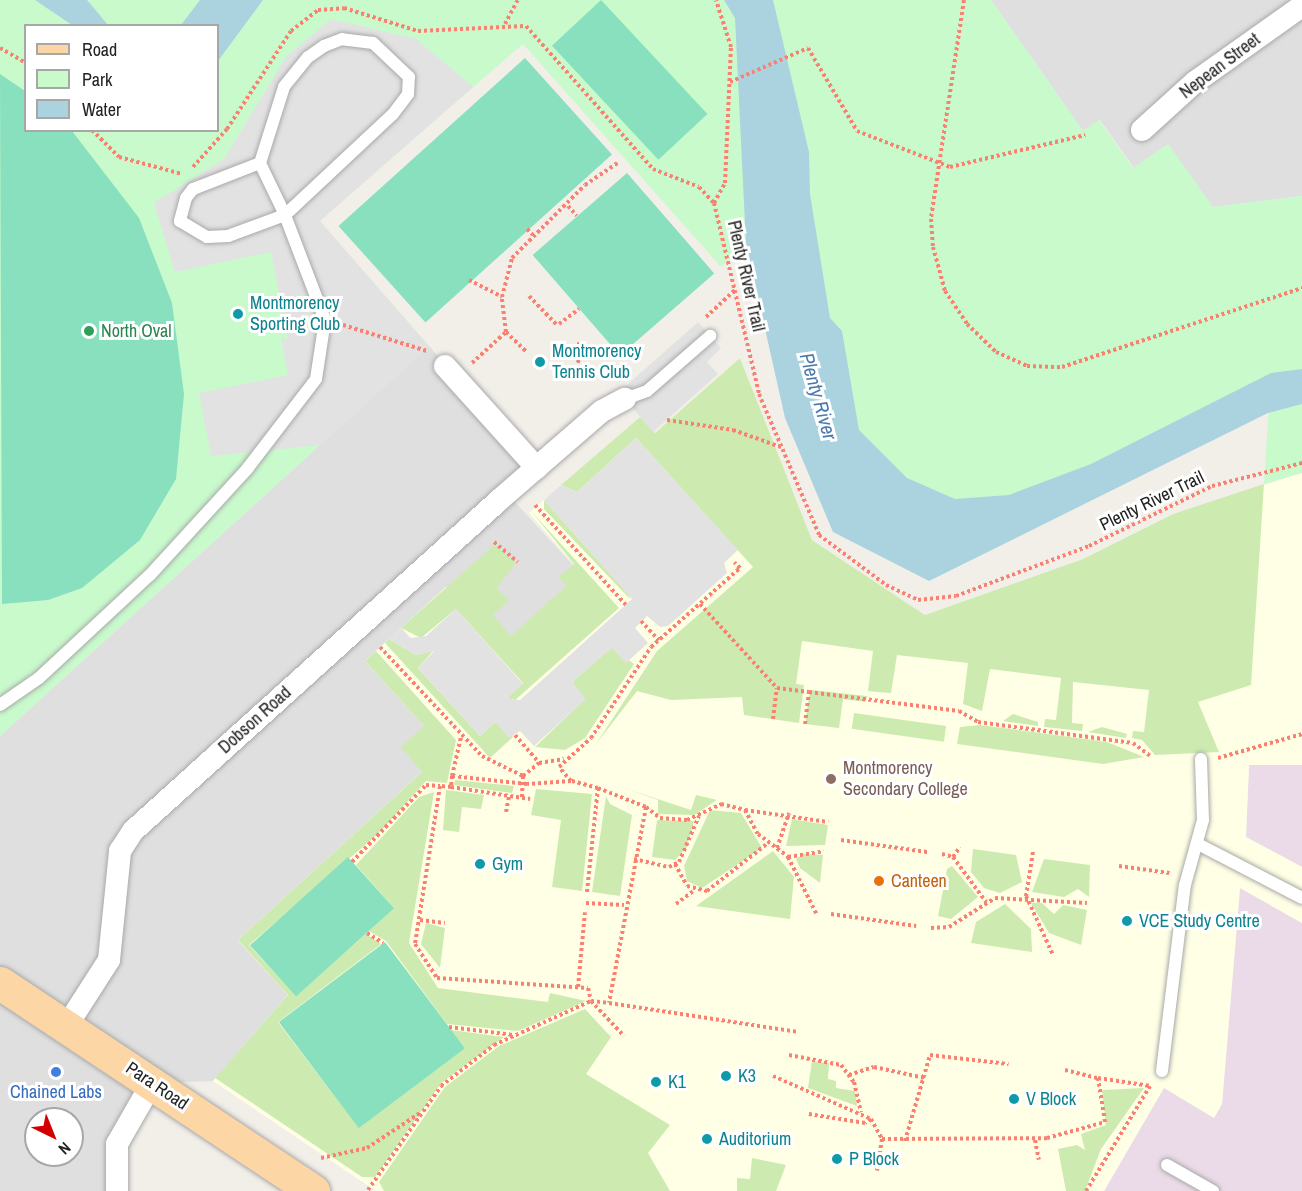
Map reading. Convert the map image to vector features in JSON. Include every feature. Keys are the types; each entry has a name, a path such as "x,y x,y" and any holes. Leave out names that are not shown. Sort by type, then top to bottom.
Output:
{"main road":[{"name":"Para Road","path":"0,983 313,1191"}],"street":[{"name":"Nepean Street","path":"1142,130 1195,82 1302,6"},
{"path":"451,372 537,468"},
{"name":"Dobson Road","path":"66,1027 109,960 120,851 127,838 537,468 602,411 625,399"},
{"path":"117,1191 117,1144 153,1083"}],"lane":[{"path":"0,705 39,678 150,575 247,470 307,397 323,359 325,320 285,215 260,163 284,87 308,57 324,46 342,39 373,43 409,77 408,93 393,114 285,215 228,236 207,237 180,221 181,207 193,189 260,163"},
{"name":"Dobson Road","path":"625,399 647,391 710,336"},
{"path":"1162,1071 1185,885 1198,844 1208,759"},
{"path":"1198,844 1302,898"},
{"path":"1167,1165 1213,1191"}],"path":[{"path":"505,24 518,0"},
{"path":"714,204 725,183 731,47 716,0"},
{"path":"964,0 941,166 931,219 945,291 996,352 1027,366 1062,368 1302,288"},
{"name":"Plenty River Trail","path":"94,132 119,157 181,175 213,148 291,31 318,10 344,8 418,31 505,24 531,31 653,169 699,188 714,204 736,289 759,394 819,535 886,585 918,600 937,602 1089,546 1212,486 1299,463"},
{"path":"0,48 24,62"},
{"path":"730,82 807,48 857,131 941,166 960,167 1085,135"},
{"path":"526,351 506,332 502,297 507,268 533,235 568,206 573,193 619,162"},
{"path":"568,206 577,216"},
{"path":"527,229 533,235"},
{"path":"469,280 502,297"},
{"path":"699,324 736,289"},
{"path":"529,296 558,324 579,309"},
{"path":"325,320 407,341 451,372 506,332"},
{"path":"577,344 584,349 577,364"},
{"path":"667,420 733,430 782,447"},
{"path":"1299,463 1302,458"},
{"path":"535,505 626,605"},
{"path":"494,542 518,562"},
{"path":"571,781 559,767 565,759 591,738 659,640 740,568 734,562"},
{"path":"700,604 777,688 959,711 978,722 1133,744 1150,756"},
{"path":"641,621 659,640"},
{"path":"380,647 461,737 482,756 524,776"},
{"path":"773,719 777,688"},
{"path":"805,724 809,692"},
{"path":"1208,759 1302,734"},
{"path":"515,735 538,763"},
{"path":"451,787 461,737"},
{"path":"524,776 538,763 565,759"},
{"path":"452,776 525,783 571,781 597,788 646,807 660,818 699,816 721,804 745,810 789,813 828,822"},
{"path":"522,798 524,776"},
{"path":"352,862 426,785 530,799"},
{"path":"440,786 416,944 437,978 588,988 591,1001 624,1036"},
{"path":"587,892 597,788"},
{"path":"506,812 509,796"},
{"path":"609,1003 624,905 646,807"},
{"path":"745,810 768,843 788,856 816,913"},
{"path":"777,848 789,813"},
{"path":"634,859 675,864 686,855 699,816"},
{"path":"841,840 927,852"},
{"path":"676,904 693,891 707,891 727,880 768,843"},
{"path":"953,857 960,847"},
{"path":"788,856 824,851"},
{"path":"1033,852 1026,896 1053,955"},
{"path":"942,854 953,857 986,902"},
{"path":"675,864 693,891"},
{"path":"1119,866 1170,872"},
{"path":"931,928 949,927 986,902 1026,896 1087,903"},
{"path":"586,903 624,905"},
{"path":"579,987 585,912"},
{"path":"831,914 916,926"},
{"path":"420,920 445,923"},
{"path":"367,933 383,943"},
{"path":"368,1190 441,1086 513,1035 591,1001 798,1032"},
{"path":"449,1027 513,1035"},
{"path":"789,1055 836,1061 849,1075 861,1112"},
{"path":"905,1141 930,1055 1008,1064"},
{"path":"849,1075 874,1067 925,1077"},
{"path":"1065,1070 1150,1086"},
{"path":"1086,1191 1150,1086 1162,1071"},
{"path":"773,1076 861,1112 871,1119 882,1139 877,1171"},
{"path":"882,1139 905,1141 1035,1140 1105,1122 1098,1078"},
{"path":"321,1158 367,1148 424,1111"},
{"path":"809,1114 865,1123 871,1119"},
{"path":"1035,1140 1039,1160"}],"shaded area":[{"path":"991,0 1302,0 1302,196 1212,207 1168,144 1134,168 1100,120 1083,131"},
{"path":"331,19 416,39 473,87 320,221 429,346 320,445 211,456 199,393 288,375 281,337 288,340 271,252 175,272 154,203 224,159 286,57"},
{"path":"698,322 721,348 707,362 718,374 653,432 619,392"},
{"path":"429,346 537,468 504,490 609,604 527,678 446,587 365,661 446,750 238,941 288,995 213,1081 152,1083 127,1121 117,1191 0,1191 0,736"},
{"name":"Montmorency Secondary College","path":"740,358 812,540 925,615 1083,559 1173,514 1302,473 1302,765 1249,765 1246,837 1302,867 1302,923 1240,888 1222,1104 1214,1118 1164,1088 1104,1191 376,1191 213,1081 288,995 238,940 446,750 365,661 446,587 527,678 609,604 529,513 640,417 655,433"},
{"path":"636,438 738,550 724,563 727,573 668,626 660,627 647,616 635,628 648,643 626,663 612,648 572,682 586,699 534,746 520,731 509,738 495,722 480,736 418,668 434,651 416,655 389,639 401,628 411,638 426,636 456,609 523,684 507,698 520,700 632,599 544,500 561,485 577,492"},
{"path":"1249,765 1302,765 1302,867 1246,837"},
{"path":"1240,888 1302,923 1302,1191 1104,1191 1164,1087 1214,1118 1222,1104"}],"green space":[{"path":"0,0 991,0 1083,131 1099,120 1133,168 1168,144 1213,207 1302,196 1302,369 1296,370 1302,385 1302,473 1264,484 1269,402 1034,507 861,490 779,217 721,267 523,44 319,221 429,346 0,736"},
{"path":"601,0 707,114 658,160 552,46"},
{"path":"525,58 612,155 425,323 338,226"},
{"name":"North Oval","path":"0,74 24,90 24,132 73,132 139,218 172,303 184,394 176,479 140,540 82,588 48,600 2,604"},
{"path":"627,173 714,273 620,355 533,255"},
{"path":"740,358 812,540 925,615 1083,559 1173,514 1264,484 1251,685 1198,702 1219,752 1155,755 1142,740 1132,738 1133,731 1144,732 1149,690 1073,682 1072,723 1083,724 1082,731 1044,727 1045,719 1056,720 1061,678 990,669 982,711 963,704 968,663 897,655 891,693 868,691 873,651 802,641 796,684 804,685 799,723 744,715 742,697 671,700 637,691 596,744 657,651 753,567 636,438 577,492 561,485 640,417 655,433"},
{"path":"544,500 629,595 630,599 544,509"},
{"path":"531,511 619,608 513,702 506,699 523,683 456,609 421,638 401,628 495,544 516,563 497,588 509,601 493,615 511,636 566,586 559,577 574,564"},
{"path":"389,639 416,655 433,651 418,668 480,736 495,722 513,737 490,758 385,643"},
{"path":"612,647 634,664 585,738 565,750 535,747 585,699 572,682"},
{"path":"376,651 456,740 447,783 426,781 380,832 249,945 296,996 366,934 381,944 278,1022 359,1128 465,1048 451,1030 504,1037 441,1083 375,1177 362,1177 215,1078 288,995 238,940 422,772 401,747 424,726 365,661"},
{"path":"810,690 867,696 866,702 843,699 839,728 805,724"},
{"path":"854,713 946,726 944,742 852,729"},
{"path":"1013,714 1038,722 1038,726 1003,721"},
{"path":"980,725 1107,742 1144,757 1103,764 957,744 960,727"},
{"path":"1102,727 1127,734 1126,738 1088,732"},
{"path":"455,780 514,786 512,793 454,785"},
{"path":"624,788 691,810 696,795 717,800 694,815 658,814 658,800"},
{"path":"536,789 592,794 582,891 552,887 561,820 531,815"},
{"path":"446,790 484,795 481,809 462,807 459,832 443,830"},
{"path":"434,792 409,943 438,988 548,1002 550,993 586,1001 518,1031 447,1024 386,941 369,931 394,908 356,865 419,797"},
{"path":"606,796 610,804 632,815 620,896 592,892"},
{"path":"710,810 741,813 762,848 702,888 687,881 684,866"},
{"path":"792,819 828,825 825,845 786,846"},
{"path":"657,820 694,821 687,847 675,860 652,857"},
{"path":"973,849 1016,855 1022,882 1000,893 984,888 971,872"},
{"path":"773,851 794,877 790,919 696,906"},
{"path":"803,854 823,855 820,883 800,868 796,859"},
{"path":"348,857 394,908 296,997 250,945"},
{"path":"1044,859 1090,865 1089,897 1078,889 1064,897 1032,892"},
{"path":"952,866 978,897 951,919 938,916 947,869"},
{"path":"1031,903 1042,903 1054,914 1063,905 1087,910 1081,945 1049,933"},
{"path":"1005,904 1031,929 1032,952 971,943 976,922"},
{"path":"426,923 445,928 440,968 421,944"},
{"path":"385,942 465,1048 359,1128 279,1022"},
{"path":"585,1009 611,1037 586,1074 670,1125 648,1153 670,1191 384,1191 379,1182 445,1087 499,1046"},
{"path":"812,1061 829,1063 828,1079 836,1081 836,1088 855,1091 857,1106 808,1088"},
{"path":"1144,1088 1101,1149 1085,1191 1066,1191 1058,1149 1077,1145 1085,1150 1081,1134 1106,1125 1102,1090"},
{"path":"752,1158 786,1165 776,1191 737,1191 737,1178 750,1179"}],"water":[{"path":"35,0 87,0 107,24 71,24"},
{"path":"200,0 263,0 219,60 219,24 182,24"},
{"name":"Plenty River","path":"724,0 773,0 809,152 810,194 830,318 842,331 859,430 907,478 955,499 1009,495 1091,464 1271,373 1302,369 1302,404 1268,413 929,581 833,532 785,418 746,244 735,18"}],"place":[{"name":"Montmorency Sporting Club","path":"238,314"},
{"name":"North Oval","path":"89,331"},
{"name":"Montmorency Tennis Club","path":"540,362"},
{"name":"Montmorency Secondary College","path":"831,779"},
{"name":"Gym","path":"480,864"},
{"name":"Canteen","path":"879,881"},
{"name":"VCE Study Centre","path":"1127,921"},
{"name":"Chained Labs","path":"56,1072"},
{"name":"K3","path":"726,1076"},
{"name":"K1","path":"656,1082"},
{"name":"V Block","path":"1014,1099"},
{"name":"Auditorium","path":"707,1139"},
{"name":"P Block","path":"837,1159"}]}
